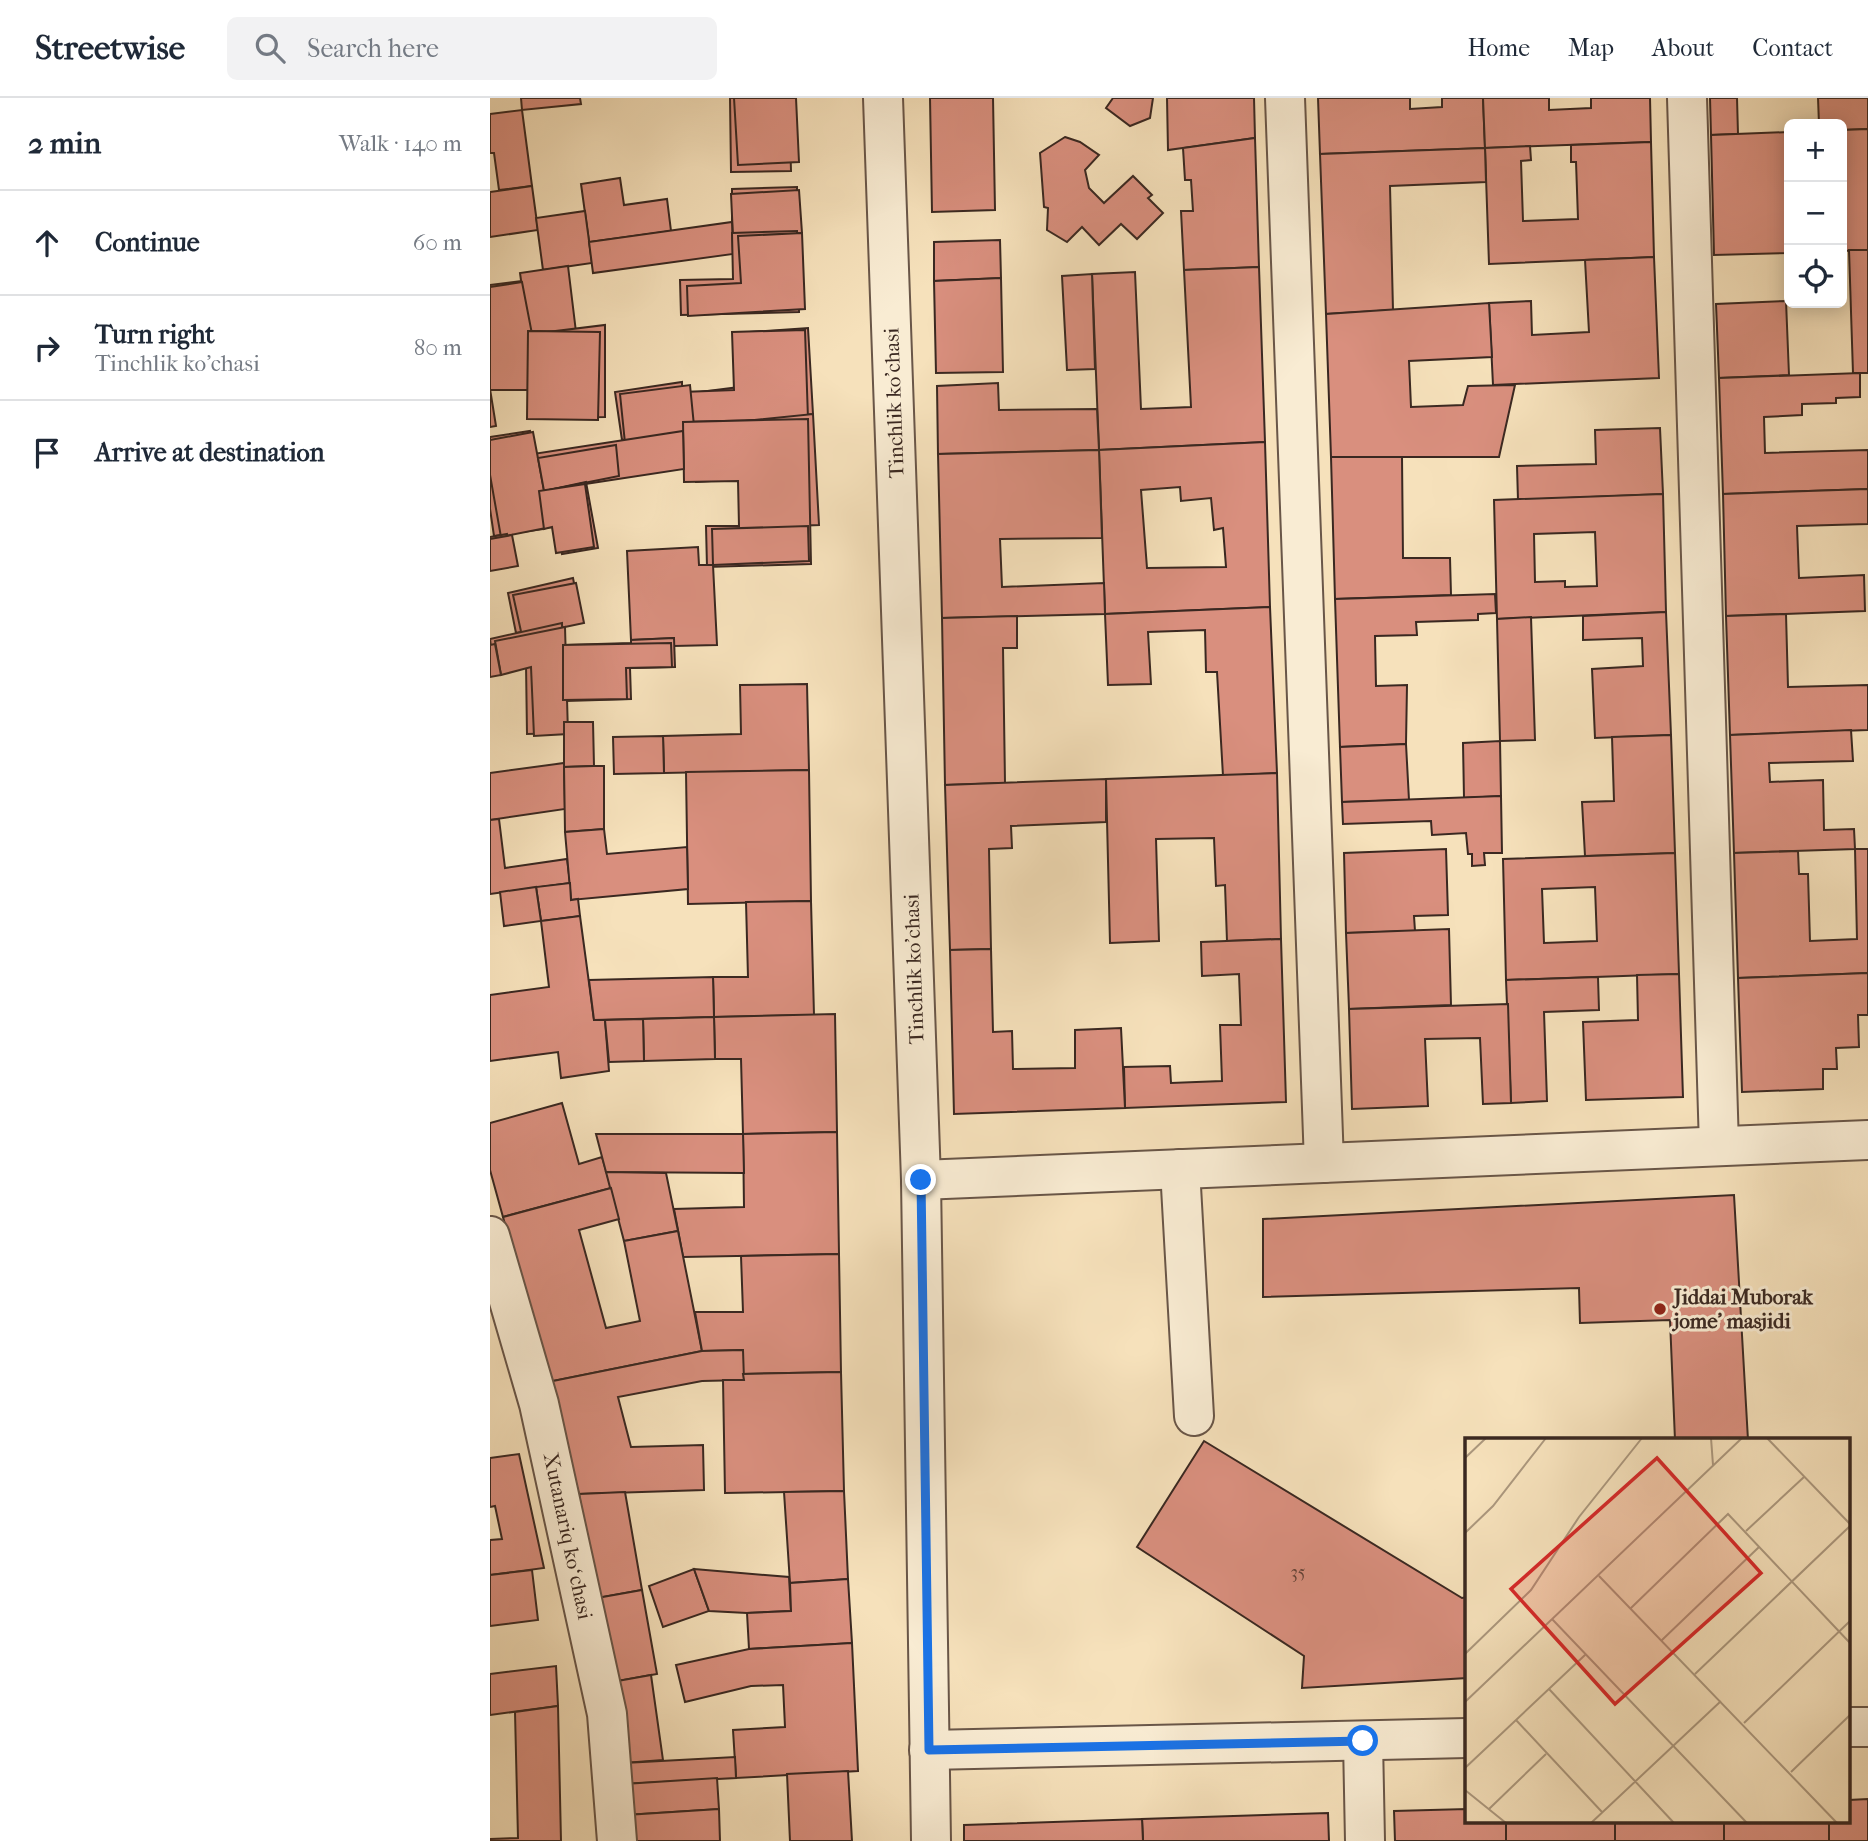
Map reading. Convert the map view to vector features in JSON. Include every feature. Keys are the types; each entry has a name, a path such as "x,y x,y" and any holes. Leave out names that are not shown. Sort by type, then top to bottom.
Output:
{"street":[{"name":"Tinchlik ko'chasi","path":"883,98 921,1180 931,1841"},
{"path":"1285,98 1324,1163"},
{"path":"1687,98 1718,1146"},
{"path":"921,1180 1868,1140"},
{"path":"1180,1169 1194,1416"},
{"name":"Xutanariq koʻchasi","path":"490,1236 539,1404 607,1714 617,1841"},
{"path":"1850,1727 1868,1727"},
{"path":"929,1750 1465,1738"},
{"path":"1363,1741 1365,1841"}],"building":[{"path":"521,98 580,98 581,104 522,110"},
{"path":"730,98 789,98 791,171 731,172"},
{"path":"734,98 796,98 799,162 738,165"},
{"path":"930,98 993,98 995,210 932,212"},
{"path":"1113,98 1153,98 1150,118 1130,126 1106,108"},
{"path":"1167,98 1254,98 1255,138 1168,150"},
{"path":"1318,98 1410,98 1410,109 1442,107 1442,98 1483,98 1485,148 1320,154"},
{"path":"1483,98 1549,98 1549,110 1591,108 1591,98 1650,98 1651,142 1485,148"},
{"path":"1710,98 1737,98 1738,134 1711,135"},
{"path":"1818,98 1868,98 1868,129 1847,130 1847,119 1819,119"},
{"path":"522,110 532,186 499,190 494,153 490,153 490,114"},
{"path":"1868,129 1868,250 1847,251 1847,130"},
{"path":"1784,132 1784,253 1714,255 1711,135"},
{"path":"1065,137 1080,142 1099,155 1085,170 1089,188 1104,203 1133,176 1152,195 1148,198 1163,213 1137,239 1121,224 1099,245 1082,227 1067,242 1047,230 1048,208 1044,207 1040,153"},
{"path":"1255,138 1259,267 1184,270 1181,211 1193,211 1191,180 1185,180 1183,148"},
{"path":"1651,142 1654,257 1489,264 1485,148 1530,146 1531,160 1521,161 1523,221 1578,219 1576,162 1571,162 1571,145"},
{"path":"1485,148 1486,182 1390,186 1393,310 1326,314 1320,154"},
{"path":"620,178 624,205 667,199 671,231 589,242 581,184"},
{"path":"532,186 538,230 490,237 490,192"},
{"path":"797,187 797,231 732,233 732,189"},
{"path":"799,190 802,233 733,237 731,194"},
{"path":"585,211 592,263 543,270 536,218"},
{"path":"732,222 733,254 593,273 589,242"},
{"path":"797,231 799,312 681,315 680,280 733,279 732,233"},
{"path":"802,233 805,309 688,316 687,286 741,283 738,236"},
{"path":"1000,240 1001,278 934,281 934,242"},
{"path":"1849,250 1868,250 1868,373 1853,373"},
{"path":"1654,257 1659,378 1493,385 1489,303 1531,301 1532,335 1589,332 1585,260"},
{"path":"568,266 576,332 528,331 520,273"},
{"path":"1259,267 1265,442 1099,450 1092,274 1135,272 1141,409 1191,407 1184,270"},
{"path":"1092,274 1095,369 1067,370 1062,276"},
{"path":"1001,278 1003,372 936,373 934,281"},
{"path":"521,281 528,331 527,387 490,387 490,285"},
{"path":"522,282 532,334 533,390 490,390 490,287"},
{"path":"1784,301 1789,375 1719,378 1716,304"},
{"path":"1489,303 1492,357 1409,361 1411,407 1463,405 1468,386 1515,385 1499,457 1331,457 1326,314"},
{"path":"605,325 605,417 532,418 532,334"},
{"path":"808,328 813,414 694,426 691,393 739,387 736,333"},
{"path":"805,330 808,419 683,422 682,392 734,390 732,332"},
{"path":"528,331 600,332 598,420 527,419"},
{"path":"1860,373 1860,397 1836,398 1836,403 1802,404 1802,415 1764,417 1765,453 1868,450 1868,489 1723,494 1719,378"},
{"path":"682,382 683,431 622,440 615,392"},
{"path":"998,383 999,410 1097,409 1099,450 938,454 937,386"},
{"path":"690,385 694,426 688,427 689,434 625,443 620,394"},
{"path":"490,389 496,426 490,427"},
{"path":"813,414 819,525 745,528 743,479 696,482 695,467 619,476 616,445 689,434 688,427"},
{"path":"808,419 811,564 707,567 706,526 739,526 738,481 684,482 683,422"},
{"path":"1660,428 1663,494 1518,500 1517,466 1596,464 1595,430"},
{"path":"530,431 544,529 494,536 490,509 490,437"},
{"path":"683,431 684,469 539,491 533,454"},
{"path":"533,432 551,527 501,537 490,475 490,440"},
{"path":"1265,442 1270,607 1105,614 1099,450","holes":["1180,487 1181,501 1211,498 1214,530 1223,528 1226,567 1147,568 1141,490"]},
{"path":"616,445 619,476 544,491 538,458"},
{"path":"1099,450 1102,538 1000,539 1002,587 1104,583 1105,614 942,618 938,454"},
{"path":"1331,457 1402,457 1403,558 1450,558 1451,595 1335,599"},
{"path":"586,482 598,548 562,554 557,526 551,527 544,491"},
{"path":"585,484 594,547 556,553 552,527 544,529 539,491"},
{"path":"1868,489 1868,524 1797,526 1799,578 1864,575 1865,611 1726,616 1723,494"},
{"path":"1663,494 1666,612 1497,619 1494,500","holes":["1595,532 1597,586 1565,587 1565,581 1535,582 1534,534"]},
{"path":"808,526 809,561 713,565 712,529"},
{"path":"507,534 513,564 490,568 490,537"},
{"path":"512,535 518,566 490,571 490,539"},
{"path":"698,547 699,565 713,565 717,645 674,646 674,638 631,640 627,551"},
{"path":"573,578 581,619 516,633 508,593"},
{"path":"576,583 584,623 522,636 513,595"},
{"path":"1495,594 1496,613 1478,614 1478,620 1416,622 1417,635 1375,636 1376,686 1407,685 1406,744 1340,747 1335,599"},
{"path":"1270,607 1277,773 1223,776 1217,672 1206,672 1205,630 1148,632 1151,684 1108,685 1105,614"},
{"path":"1666,612 1671,735 1595,738 1592,669 1643,666 1642,638 1583,640 1583,616"},
{"path":"1786,614 1788,687 1868,685 1868,730 1730,735 1726,616"},
{"path":"1017,616 1017,648 1003,648 1005,783 945,785 942,618"},
{"path":"1531,617 1535,740 1500,741 1497,619"},
{"path":"562,623 564,733 527,734 526,664 494,671 490,639"},
{"path":"565,627 568,734 534,736 531,667 501,675 495,641"},
{"path":"674,638 675,667 630,668 631,699 567,701 565,645 631,643 631,640"},
{"path":"671,643 672,667 626,668 627,699 563,700 563,645"},
{"path":"495,644 501,675 490,677 490,645"},
{"path":"807,684 809,770 664,773 663,736 741,734 740,685"},
{"path":"564,722 593,722 594,766 564,767"},
{"path":"1851,730 1853,761 1769,763 1770,782 1823,780 1824,830 1854,829 1855,849 1734,853 1730,735"},
{"path":"1671,735 1675,853 1585,856 1582,802 1614,801 1612,737"},
{"path":"663,736 664,773 614,774 613,737"},
{"path":"1500,741 1501,796 1464,798 1463,743"},
{"path":"1406,744 1409,800 1342,802 1340,747"},
{"path":"564,763 565,809 490,820 490,773"},
{"path":"604,766 604,829 565,832 564,767"},
{"path":"809,770 811,901 688,904 686,772"},
{"path":"1277,773 1281,939 1227,941 1225,885 1216,886 1214,838 1156,839 1159,941 1110,943 1106,779"},
{"path":"1106,779 1106,822 1011,826 1012,848 989,849 991,949 950,950 945,785"},
{"path":"1501,796 1502,853 1484,853 1485,865 1472,866 1472,854 1468,854 1466,833 1432,835 1431,821 1343,824 1342,802"},
{"path":"499,819 505,868 567,859 570,883 490,894 490,820"},
{"path":"604,829 607,854 687,847 688,889 571,900 565,832"},
{"path":"1446,849 1448,915 1414,916 1415,931 1346,933 1344,853"},
{"path":"1855,849 1868,849 1868,973 1738,978 1734,853 1798,851 1799,874 1808,874 1810,941 1857,939"},
{"path":"1675,853 1679,974 1506,980 1503,859","holes":["1595,887 1597,941 1544,943 1542,889"]},
{"path":"570,883 571,900 578,899 580,916 541,921 536,887"},
{"path":"536,887 541,921 504,926 500,892"},
{"path":"811,901 814,1015 714,1017 713,977 748,977 746,902"},
{"path":"580,916 594,1020 605,1020 609,1071 561,1078 558,1052 490,1061 490,995 549,987 541,921"},
{"path":"1449,929 1451,1005 1349,1009 1346,933"},
{"path":"1281,939 1286,1102 1125,1108 1124,1067 1170,1066 1171,1083 1222,1081 1220,1025 1241,1025 1239,974 1202,976 1201,942"},
{"path":"991,949 993,1032 1012,1031 1013,1069 1075,1068 1075,1030 1121,1028 1125,1108 954,1114 950,950"},
{"path":"1868,973 1868,1015 1858,1015 1859,1047 1836,1048 1837,1069 1823,1069 1823,1089 1742,1092 1738,978"},
{"path":"1679,974 1683,1097 1586,1100 1583,1022 1638,1020 1637,975"},
{"path":"713,977 714,1017 594,1020 589,980"},
{"path":"1598,977 1599,1010 1544,1012 1547,1101 1511,1103 1506,980"},
{"path":"1508,1004 1511,1103 1483,1104 1480,1038 1425,1039 1428,1106 1352,1109 1349,1009"},
{"path":"835,1014 837,1132 743,1134 741,1059 715,1059 714,1017"},
{"path":"714,1017 715,1059 644,1061 643,1019"},
{"path":"643,1019 644,1061 609,1062 605,1020"},
{"path":"562,1103 579,1164 602,1157 611,1188 503,1217 490,1170 490,1123"},
{"path":"837,1132 839,1254 683,1257 674,1209 744,1207 743,1134"},
{"path":"596,1134 743,1134 744,1173 606,1172"},
{"path":"606,1172 666,1173 678,1231 624,1241"},
{"path":"611,1188 619,1219 579,1230 606,1328 640,1321 624,1241 678,1231 702,1351 548,1382 503,1217"},
{"name":"Jiddai Muborak jome' masjidi","path":"1734,1195 1748,1438 1675,1438 1670,1320 1580,1323 1579,1288 1263,1297 1263,1219"},
{"path":"839,1254 841,1372 743,1374 743,1350 702,1351 695,1312 743,1312 741,1256"},
{"path":"743,1350 744,1380 702,1381 618,1397 631,1447 703,1445 704,1490 579,1494 548,1382 702,1351"},
{"path":"841,1372 844,1491 725,1493 723,1380 744,1380 743,1374"},
{"path":"1204,1441 1465,1597 1465,1678 1302,1688 1304,1656 1137,1547"},
{"path":"519,1454 544,1568 490,1575 490,1540 502,1539 495,1506 490,1507 490,1458"},
{"path":"844,1491 848,1579 790,1583 784,1492"},
{"path":"625,1492 642,1590 597,1598 579,1494"},
{"path":"694,1569 709,1611 663,1627 649,1586"},
{"path":"694,1569 789,1577 791,1611 709,1611"},
{"path":"532,1570 538,1620 490,1626 490,1575"},
{"path":"848,1579 852,1643 749,1649 747,1613 791,1611 790,1583"},
{"path":"642,1590 657,1674 612,1682 597,1598"},
{"path":"852,1643 858,1771 736,1778 733,1730 785,1727 783,1685 751,1686 685,1702 676,1665 749,1649"},
{"path":"556,1666 558,1706 490,1715 490,1674"},
{"path":"651,1675 663,1760 624,1763 612,1682"},
{"path":"558,1706 561,1841 490,1841 518,1838 515,1712"},
{"path":"735,1757 736,1778 624,1784 624,1763"},
{"path":"848,1771 852,1841 790,1841 787,1774"},
{"path":"717,1778 719,1809 626,1815 624,1784"},
{"path":"1868,1799 1868,1841 1829,1841 1829,1824 1850,1824 1850,1800"},
{"path":"719,1809 720,1841 627,1841 626,1815"},
{"path":"1465,1809 1465,1824 1506,1824 1506,1841 1395,1841 1394,1811"},
{"path":"1328,1813 1329,1841 1143,1841 1142,1819"},
{"path":"1142,1819 1143,1841 964,1841 964,1825"},
{"path":"1506,1824 1615,1824 1615,1841 1506,1841"},
{"path":"1615,1824 1724,1824 1724,1841 1615,1841"},
{"path":"1724,1824 1829,1824 1829,1841 1724,1841"}],"place":[{"name":"Jiddai Muborak jome' masjidi","path":"1660,1309"}],"route":[{"path":"921,1180 929,1750 1363,1741"}]}
